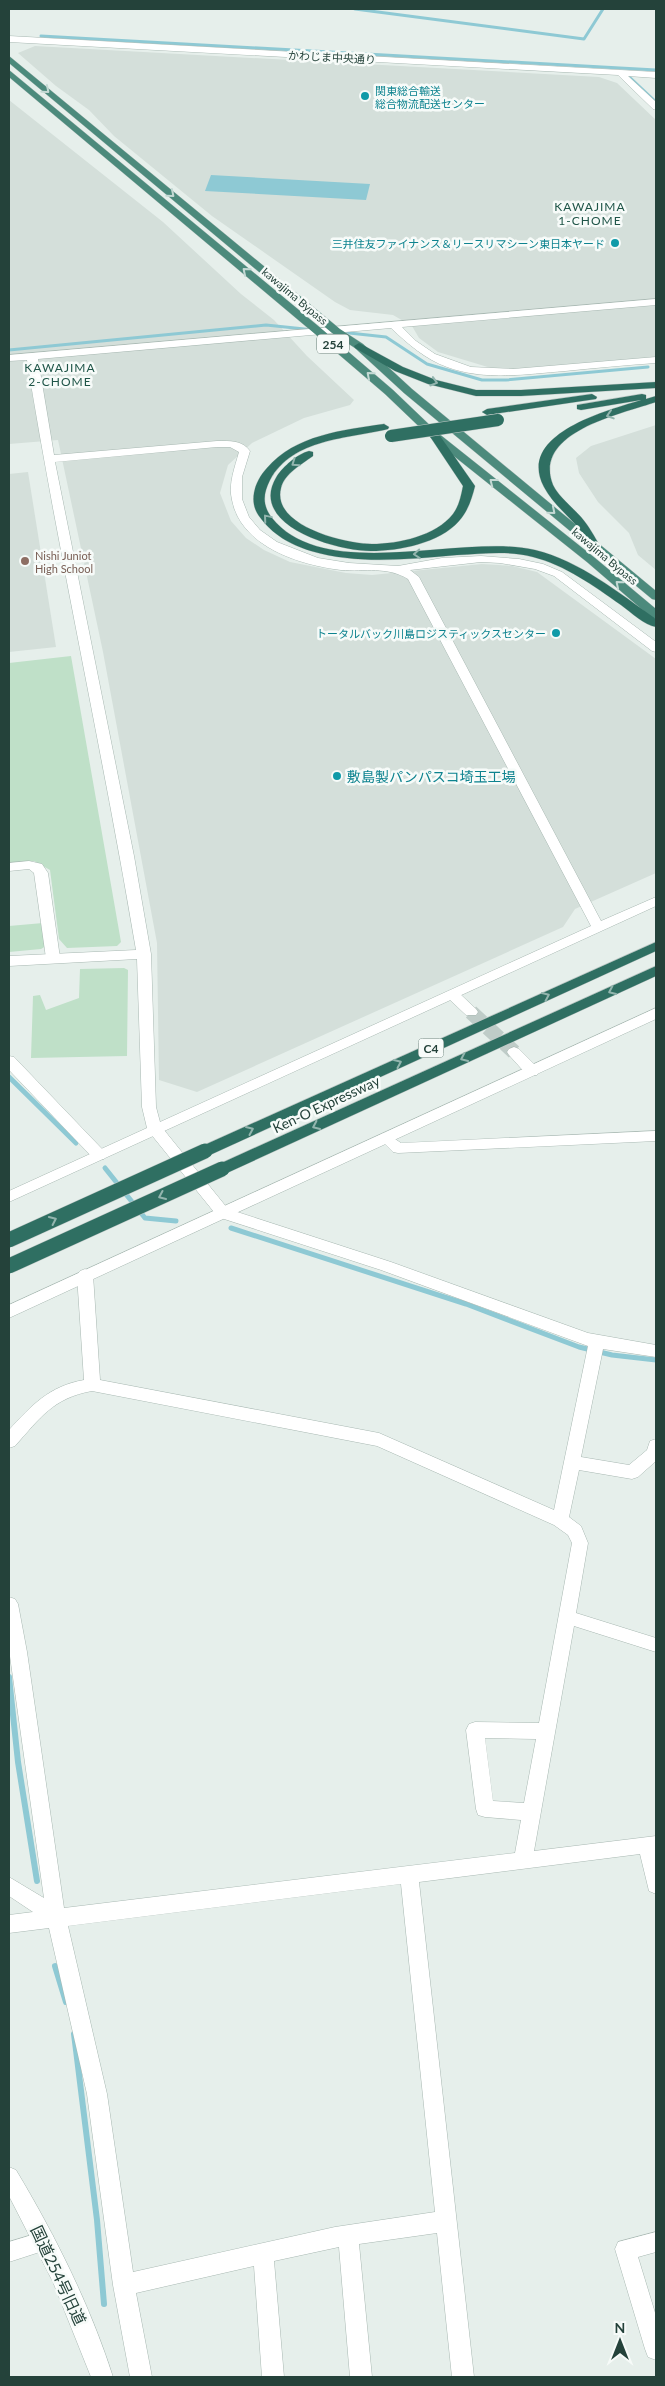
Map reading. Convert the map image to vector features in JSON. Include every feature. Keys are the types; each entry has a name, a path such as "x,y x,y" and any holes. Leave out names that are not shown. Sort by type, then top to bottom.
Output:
{"highway":[{"name":"kawajima Bypass","path":"9,59 336,331 359,346 408,391 656,597"},
{"name":"kawajima Bypass","path":"9,73 319,332 389,392 434,435 591,560 656,615"},
{"path":"359,346 399,369 432,382 476,393 521,393 656,385"},
{"path":"434,435 469,486 458,516 441,530 413,542 366,548 318,538 293,525 283,517 276,506 274,492 278,478 292,464 312,453 387,431 487,412 620,393 656,385"},
{"path":"594,546 581,524 554,496 547,483 542,465 545,454 554,441 567,433 592,421 656,398"},
{"path":"656,398 498,420 387,431 345,433 303,447 280,458 265,475 258,494 261,512 280,534 311,548 364,558 496,549 522,551 543,556 586,576 656,624"},
{"name":"Ken-O Expressway","path":"9,1240 656,946"},
{"name":"Ken-O Expressway","path":"9,1266 656,971"}],"street":[{"name":"かわじま中央通り","path":"9,39 656,75"},
{"path":"620,73 656,107"},
{"path":"9,358 656,302"},
{"path":"394,325 419,350 452,364 485,373 519,373 656,360"},
{"path":"32,356 49,459 127,856 144,954 149,1107 155,1128 223,1213 386,1266 544,1325 597,1342 656,1351"},
{"path":"49,459 217,444 241,447 245,451 235,486 236,504 242,517 259,535 293,555 340,566 402,568 494,558 512,559 558,574 656,648"},
{"path":"402,568 413,577 598,928"},
{"path":"9,867 29,865 37,867 41,873 53,958"},
{"path":"9,1197 155,1128 656,901"},
{"path":"9,961 144,954"},
{"path":"453,994 471,1012"},
{"path":"9,1312 85,1275 656,1013"},
{"path":"514,1052 532,1071"},
{"path":"9,1061 100,1154"},
{"path":"386,1138 398,1148 656,1136"},
{"path":"85,1275 92,1385"},
{"path":"560,1520 574,1463 597,1342"},
{"path":"9,1441 48,1398 70,1388 92,1385 379,1440 402,1448 560,1520 575,1531 580,1543 523,1861"},
{"path":"574,1463 632,1472 655,1453 656,1446"},
{"path":"9,1604 13,1654 56,1917 97,2094 124,2286 141,2377"},
{"path":"567,1617 656,1645"},
{"path":"532,1812 485,1809 475,1730 546,1731"},
{"path":"9,1924 651,1844 656,1885"},
{"path":"409,1875 462,2377"},
{"path":"9,1886 56,1917"},
{"name":"国道254号旧道","path":"9,2177 44,2241 88,2340 102,2377"},
{"path":"124,2286 348,2235 446,2221"},
{"path":"348,2235 361,2377"},
{"path":"9,2252 44,2241"},
{"path":"656,2242 625,2249 656,2349"},
{"path":"263,2253 273,2377"}],"shaded area":[{"path":"35,46 599,77 617,83 656,120 656,357 515,369 491,368 438,352 419,338 412,326 393,315 350,310 335,302 212,216 114,136 89,110 56,86 18,53"},
{"path":"9,100 163,222 241,294 274,320 307,356 354,400 350,405 304,418 252,443 228,465 220,493 231,521 246,538 264,550 290,562 346,573 372,575 482,564 512,566 537,572 656,659 656,873 575,909 563,927 197,1092 159,1080 157,943 103,652 58,440 9,444"},
{"path":"656,425 656,570 638,555 629,533 598,502 579,473 576,458 591,446"},
{"name":"Nishi Juniot High School","path":"28,472 56,647 9,652 9,474"}],"green space":[{"path":"71,656 121,942 117,946 67,948 59,939 50,870 34,861 9,863 9,663"},
{"path":"43,923 46,946 41,949 9,952 9,926"},
{"path":"124,968 128,970 127,1056 31,1058 33,996 40,995 46,1010 79,998 80,969"}],"water":[{"path":"211,175 370,184 366,200 205,191"}],"waterway":[{"path":"355,9 584,39 603,9"},
{"path":"41,36 656,70"},
{"path":"624,72 656,102"},
{"path":"9,350 266,325 314,330"},
{"path":"340,332 386,337 427,364 482,380 506,380 648,367"},
{"path":"9,1077 76,1143"},
{"path":"105,1168 145,1218 176,1221"},
{"path":"231,1228 466,1304 579,1347 612,1355 656,1360"},
{"path":"9,1677 18,1762 37,1881"},
{"path":"55,1966 66,2002"},
{"path":"74,2034 97,2220 104,2304"}],"tunnel":[{"path":"471,1012 514,1052"}],"place":[{"name":"関東総合輸送 総合物流配送センター","path":"365,96"},
{"name":"三井住友ファイナンス＆リースリマシーン東日本ヤード","path":"615,243"},
{"name":"Nishi Juniot High School","path":"25,561"},
{"name":"トータルバック川島ロジスティックスセンター","path":"556,633"},
{"name":"敷島製パンパスコ埼玉工場","path":"337,776"}],"district":[{"name":"KAWAJIMA 1-CHOME","path":"590,213"},
{"name":"KAWAJIMA 2-CHOME","path":"60,374"}]}
